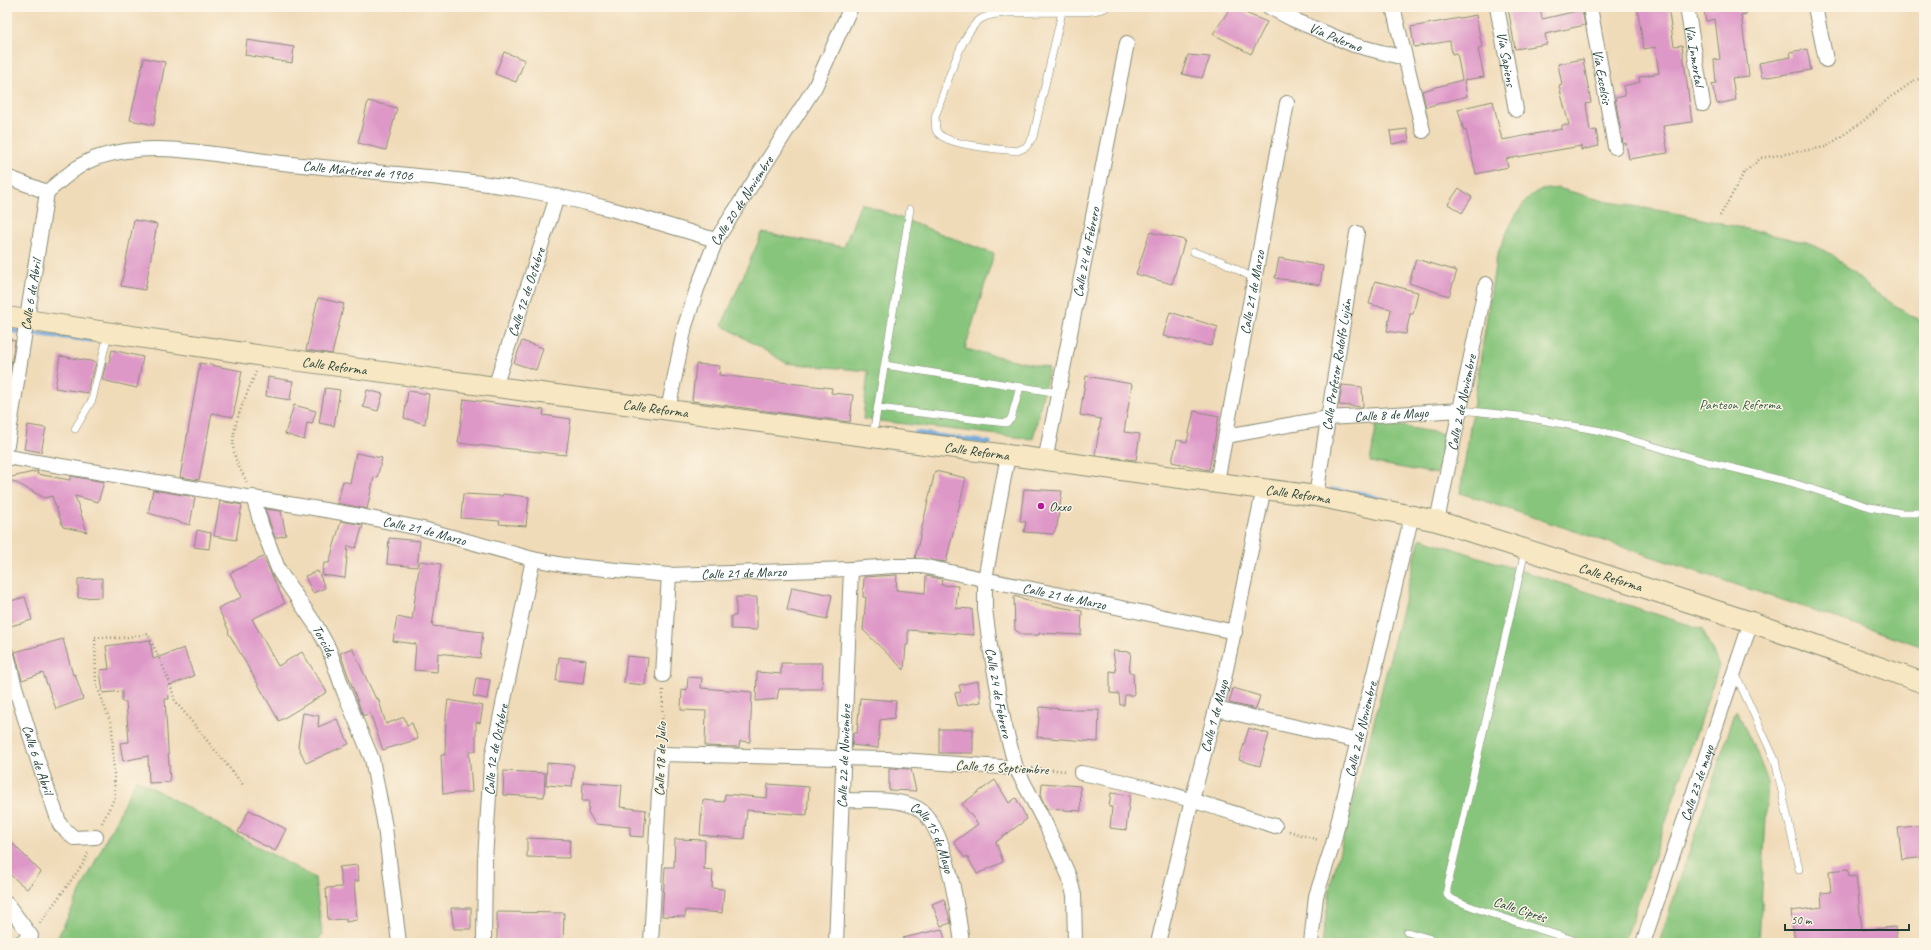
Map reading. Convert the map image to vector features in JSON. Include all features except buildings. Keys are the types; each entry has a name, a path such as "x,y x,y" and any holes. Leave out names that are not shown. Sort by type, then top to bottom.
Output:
{"street":[{"name":"Calle 20 de Noviembre","path":"668,410 685,326 697,289 716,240 773,149 815,87 851,7"},
{"name":"Vía Palermo","path":"1269,7 1292,19 1354,45 1404,58"},
{"path":"1394,7 1404,58 1422,131"},
{"name":"Vía Sapiens","path":"1497,7 1516,110"},
{"name":"Vía Excelsis","path":"1590,7 1615,147"},
{"name":"Vía Inmortal","path":"1687,7 1703,104"},
{"path":"1815,7 1826,60"},
{"name":"Calle 24 de Febrero","path":"1045,461 1127,43"},
{"name":"Calle 21 de Marzo","path":"1218,482 1287,103"},
{"name":"Calle Mártires de 1906","path":"47,192 76,169 98,157 139,150 175,150 273,162 425,175 527,190 618,211 716,240"},
{"path":"7,177 47,192"},
{"name":"Calle 6 de Abril","path":"7,445 17,318 47,192"},
{"name":"Calle 12 de Octubre","path":"495,387 557,197"},
{"name":"Calle Profesor Rodolfo Luján","path":"1316,496 1357,233"},
{"name":"Calle 2 de Noviembre","path":"1437,521 1486,284"},
{"name":"Calle Reforma","path":"17,318 262,356 1316,496 1437,521 1525,548 1751,622 1924,683"},
{"name":"Calle 8 de Mayo","path":"1226,436 1328,418 1461,410"},
{"name":"Calle 24 de Febrero","path":"1008,455 985,579 985,609 995,678 1016,768 1046,825 1069,876 1074,895 1075,943"},
{"name":"Calle 21 de Marzo","path":"7,457 311,506 423,529 533,559 564,565 669,575 922,566 1235,632"},
{"name":"Calle 1 de Mayo","path":"1158,943 1192,800 1235,632 1264,488"},
{"name":"Torcida","path":"253,497 262,527 279,571 317,627 329,649 344,692 372,759 385,827 399,943"},
{"name":"Calle 2 de Noviembre","path":"1311,943 1316,896 1333,844 1412,515"},
{"name":"Calle 12 de Octubre","path":"484,943 485,859 491,763 533,559"},
{"name":"Calle 22 de Noviembre","path":"836,943 851,569"},
{"path":"663,675 669,575"},
{"name":"Calle 23 de mayo","path":"1643,943 1751,622"},
{"name":"Calle 6 de Abril","path":"7,654 13,680 38,761 60,825 74,838 96,838"},
{"path":"1216,709 1358,741"},
{"name":"Calle 16 Septiembre","path":"661,754 886,759 1016,768"},
{"name":"Calle 18 de Julio","path":"651,943 661,754"},
{"path":"1081,773 1109,778 1192,800 1275,826"},
{"name":"Calle 15 de Mayo","path":"842,800 887,801 905,804 917,808 928,816 935,826 948,866 962,943"},
{"path":"7,904 26,939"}],"lane":[{"path":"1062,12 1033,137 1026,147 1017,151 953,142 942,137 936,130 935,117 964,40 972,26 981,19 994,15 1100,10 1107,7"},
{"path":"873,437 910,209"},
{"path":"1194,252 1221,261 1255,279"},
{"path":"76,429 92,400 108,332"},
{"path":"885,365 1059,393"},
{"path":"878,408 1006,422 1011,419 1020,387"},
{"path":"1461,410 1548,421 1602,431 1708,462 1790,482 1870,507 1901,513 1924,513"},
{"name":"Calle Ciprés","path":"1525,548 1446,888 1447,897 1582,943"},
{"path":"1734,671 1776,760 1799,869"},
{"path":"1407,932 1445,943"}],"path":[{"path":"1720,216 1744,173 1761,158 1826,147 1866,119 1888,100 1914,81 1924,78"},
{"path":"253,497 234,456 234,432 262,356"},
{"path":"26,939 83,864 115,797 112,727 96,683 95,637 121,638 148,634 169,680 175,702 244,786"},
{"name":"Calle 18 de Julio","path":"661,754 663,675"},
{"name":"Calle 16 Septiembre","path":"1016,768 1050,768 1081,773"},
{"path":"1275,826 1333,844"}],"green space":[{"name":"Panteon Reforma","path":"1558,188 1604,201 1680,214 1808,243 1833,255 1872,290 1911,316 1924,321 1924,647 1460,493 1496,259 1512,222 1529,198 1538,191"},
{"path":"861,203 994,254 965,349 1049,368 1033,439 863,419 868,371 786,363 722,325 762,233 844,247"},
{"path":"1377,422 1444,434 1437,474 1370,462"},
{"path":"1420,538 1702,629 1719,666 1624,943 1322,943 1331,883 1359,781"},
{"path":"1736,710 1756,751 1768,782 1759,943 1659,943"},
{"path":"136,779 315,878 322,934 317,943 55,943"}],"waterway":[{"path":"7,330 91,340"},
{"path":"916,433 989,443"},
{"path":"1332,490 1365,494 1385,501"}],"place":[{"name":"Oxxo","path":"1041,506"}]}
